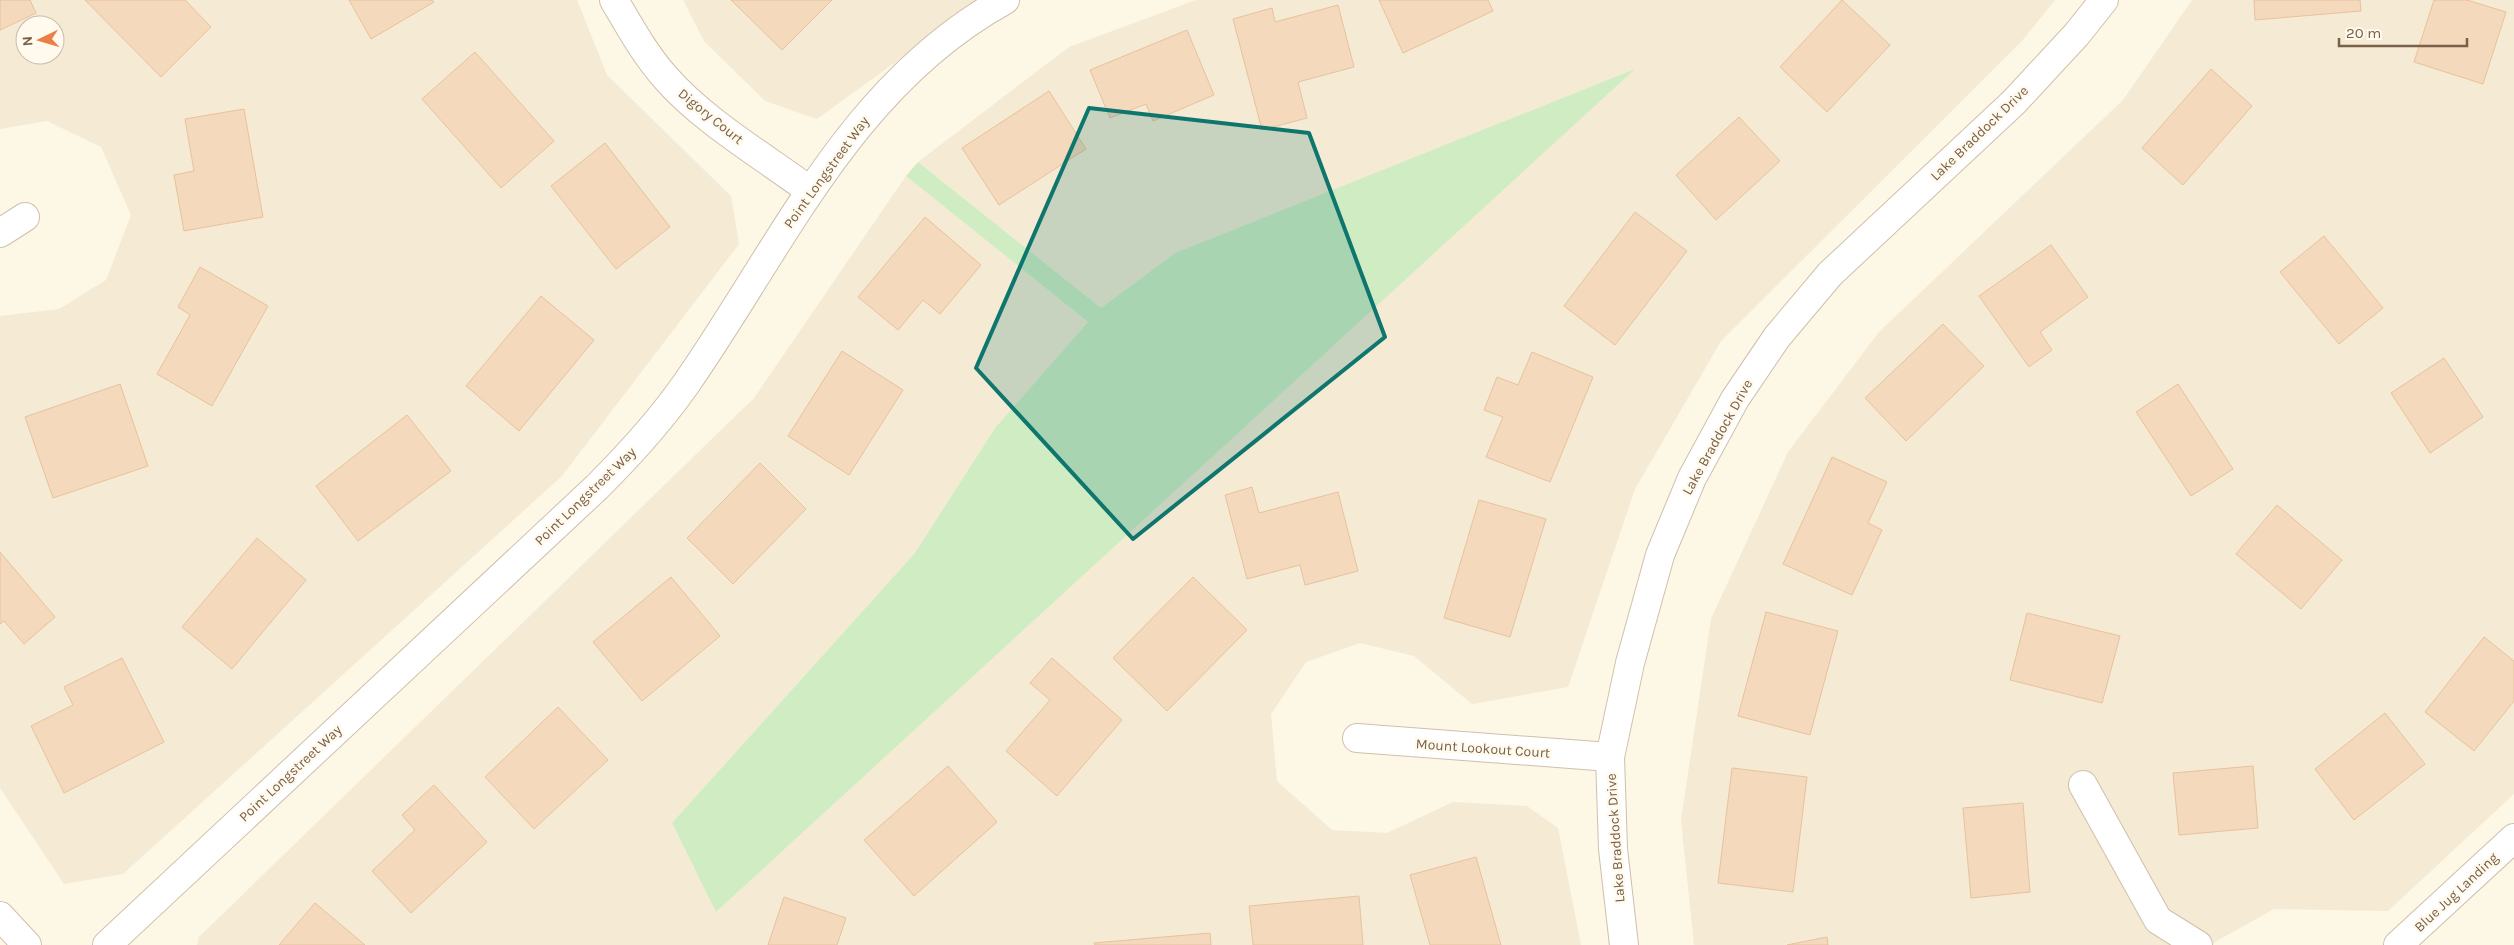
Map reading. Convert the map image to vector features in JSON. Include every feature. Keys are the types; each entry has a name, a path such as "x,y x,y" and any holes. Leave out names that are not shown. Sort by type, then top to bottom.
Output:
{"street":[{"name":"Digory Court","path":"614,0 641,47 672,84 695,106 810,190"},
{"name":"Point Longstreet Way","path":"107,945 597,487 632,451 687,382 810,190 864,116 922,60 987,10 1005,0"},
{"name":"Lake Braddock Drive","path":"1624,945 1614,849 1610,757 1630,663 1660,555 1692,478 1735,399 1777,337 1830,274 2014,102 2077,34 2104,0"},
{"path":"0,233 25,216"},
{"name":"Mount Lookout Court","path":"1357,738 1610,757"},
{"path":"2083,785 2158,920 2198,945"},
{"name":"Blue Jug Landing","path":"2398,945 2514,838"},
{"path":"0,916 27,945"}],"highlighted area":[{"path":"1089,108 1309,133 1385,337 1133,539 976,368"}],"shaded area":[{"path":"0,0 577,0 607,75 731,196 739,244 562,476 123,874 64,884 0,788 0,316 59,309 106,280 131,215 101,147 47,121 0,129"},
{"path":"683,0 981,0 817,119 765,101 704,41"},
{"path":"1196,0 2055,0 2021,42 1721,341 1635,489 1568,687 1472,704 1414,656 1360,643 1306,662 1271,714 1277,781 1332,830 1387,833 1453,802 1527,806 1558,828 1581,945 197,945 199,937 754,398 906,176 1088,322 995,428 915,553 672,823 716,912 1633,70 1175,253 1101,308 918,162 1069,47"},
{"path":"2192,0 2514,0 2514,794 2388,911 2274,909 2215,942 2213,945 1694,945 1681,820 1711,619 1788,452 1879,332 2123,100"}],"green space":[{"path":"1635,69 716,912 672,823 915,553 995,428 1088,322 906,176 918,162 1101,308 1175,253"}],"building":[{"path":"0,0 30,0 36,13 32,15 15,15 15,23 0,30"},
{"path":"85,0 185,0 211,27 161,77"},
{"path":"349,0 432,0 434,2 371,39"},
{"path":"731,0 832,0 782,50"},
{"path":"1379,0 1488,0 1493,11 1403,53"},
{"path":"1842,0 1890,45 1827,112 1780,67"},
{"path":"2254,0 2360,0 2361,11 2255,20"},
{"path":"2434,0 2467,0 2506,12 2483,84 2414,62"},
{"path":"1338,5 1354,67 1298,82 1307,118 1262,130 1233,19 1272,8 1275,22"},
{"path":"1187,30 1214,95 1153,121 1146,104 1110,118 1090,70"},
{"path":"475,52 554,141 501,188 422,99"},
{"path":"2211,69 2252,106 2183,185 2142,148"},
{"path":"1049,91 1086,149 999,205 962,148"},
{"path":"244,109 263,217 184,231 174,175 194,171 185,119"},
{"path":"1739,117 1780,161 1716,220 1676,175"},
{"path":"605,143 670,227 616,269 551,186"},
{"path":"1635,212 1687,251 1615,345 1564,306"},
{"path":"925,217 981,265 940,314 923,300 898,330 858,297"},
{"path":"2324,236 2383,308 2339,344 2280,272"},
{"path":"2051,245 2088,297 2040,332 2052,350 2029,367 1979,296"},
{"path":"200,267 268,306 212,406 157,374 190,315 178,307"},
{"path":"541,296 594,340 519,431 466,386"},
{"path":"1943,324 1984,366 1906,441 1865,398"},
{"path":"842,351 903,390 849,475 788,436"},
{"path":"1532,352 1593,377 1550,482 1486,457 1503,417 1484,410 1497,377 1518,385"},
{"path":"2444,358 2483,417 2430,453 2391,393"},
{"path":"120,384 148,466 53,498 25,417"},
{"path":"2178,384 2233,469 2191,496 2136,412"},
{"path":"407,415 451,471 358,541 316,486"},
{"path":"1832,457 1887,482 1868,523 1882,530 1852,595 1783,564"},
{"path":"760,463 806,509 733,584 687,538"},
{"path":"1252,487 1259,513 1338,492 1358,571 1305,585 1300,565 1247,579 1225,495"},
{"path":"1479,500 1546,519 1510,637 1444,618"},
{"path":"2277,505 2342,560 2301,609 2236,554"},
{"path":"257,538 306,580 232,669 182,627"},
{"path":"0,552 55,617 24,644 4,621 0,624"},
{"path":"671,577 720,636 642,701 593,642"},
{"path":"1193,577 1247,630 1167,711 1113,658"},
{"path":"1766,612 1838,631 1810,735 1738,716"},
{"path":"2027,613 2120,636 2102,703 2010,680"},
{"path":"2484,637 2514,661 2514,701 2474,751 2425,712"},
{"path":"122,658 164,742 64,793 31,726 73,705 64,687"},
{"path":"1052,658 1122,720 1057,796 1006,751 1050,700 1030,683"},
{"path":"558,707 608,760 534,829 485,777"},
{"path":"2385,713 2425,764 2354,820 2315,769"},
{"path":"948,766 997,822 914,896 864,840"},
{"path":"2253,766 2258,828 2179,835 2173,773"},
{"path":"1732,768 1807,777 1793,892 1718,883"},
{"path":"434,785 487,842 411,913 372,871 415,830 402,815"},
{"path":"2023,803 2030,892 1971,898 1963,808"},
{"path":"1476,857 1501,945 1430,945 1410,875"},
{"path":"1359,896 1363,945 1253,945 1249,906"},
{"path":"784,897 846,918 837,945 768,945"},
{"path":"315,903 365,945 279,945"},
{"path":"1210,933 1211,945 1095,945 1094,943"},
{"path":"1827,937 1828,945 1787,945"}]}
